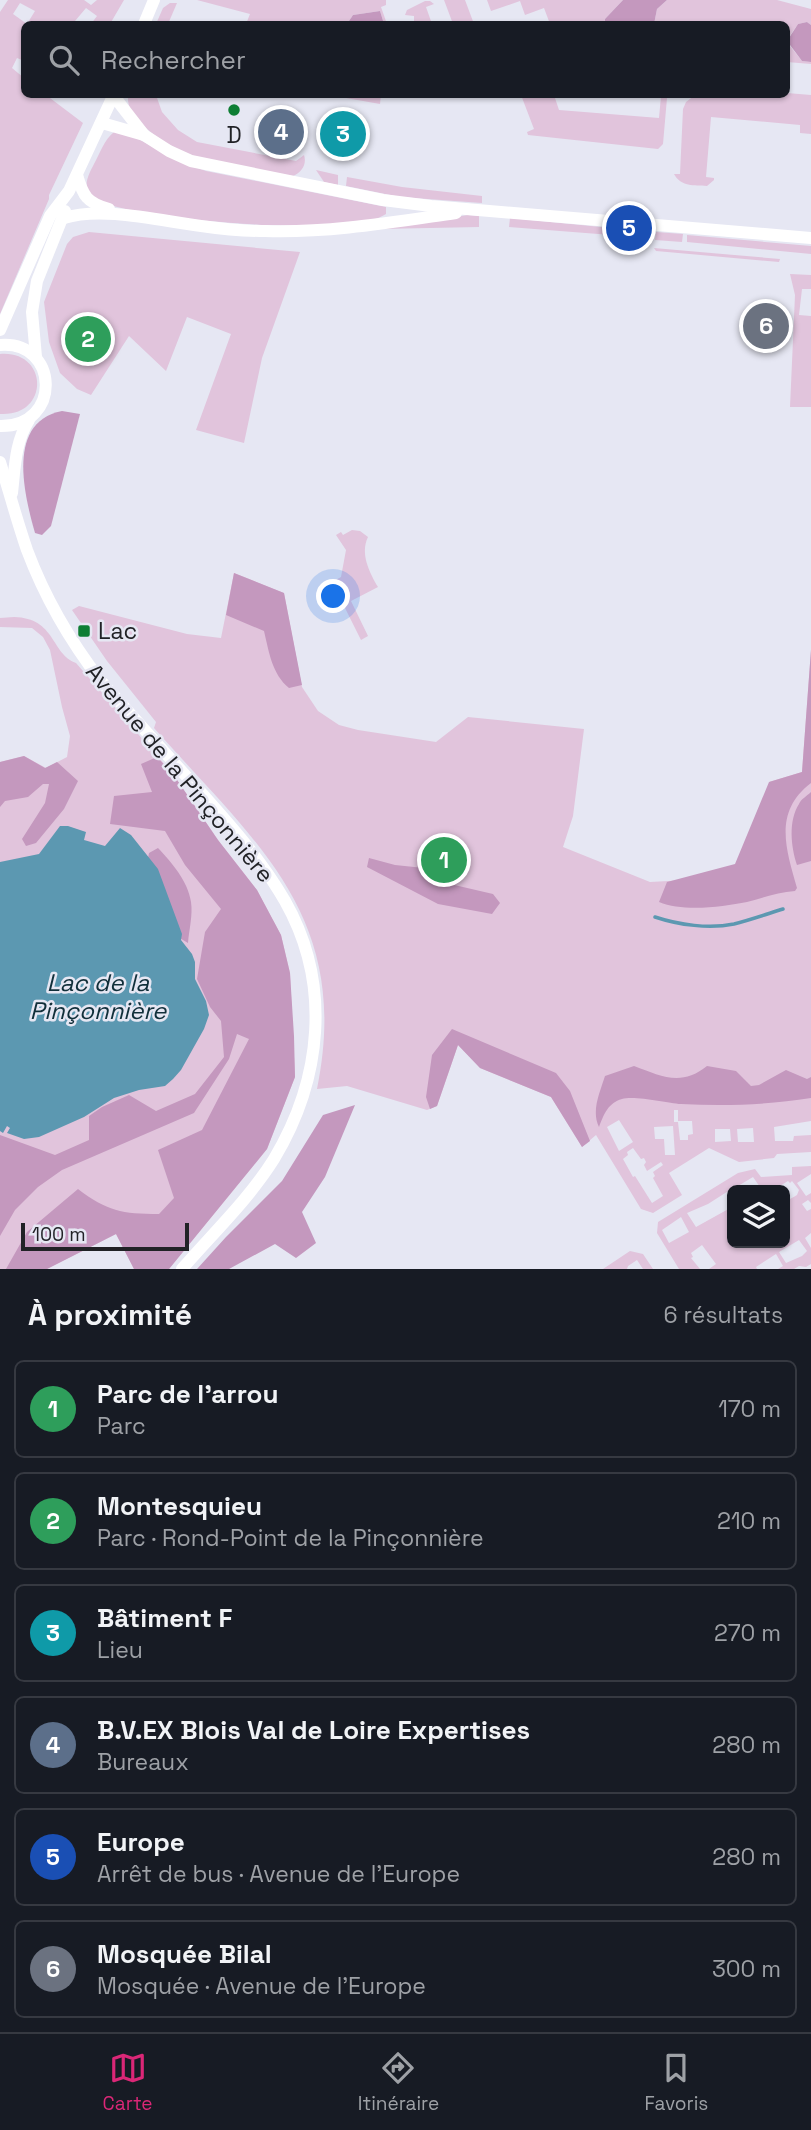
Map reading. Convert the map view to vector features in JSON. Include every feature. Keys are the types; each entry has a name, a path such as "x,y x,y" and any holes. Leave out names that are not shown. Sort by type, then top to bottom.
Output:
{"main road":[{"path":"145,21 154,0"},
{"path":"0,330 50,216 69,191 112,98"},
{"path":"115,98 144,135"},
{"path":"102,122 144,135 191,162 387,200 811,238"},
{"path":"77,175 83,195 96,206 134,216"},
{"name":"Avenue de la Pinçonnière","path":"11,497 21,432 39,409 47,382 36,357 33,312 37,281 64,218 69,191"},
{"path":"387,200 398,210 387,223"},
{"path":"64,218 90,213 134,216 204,227 265,231 314,230 485,210"},
{"path":"0,345 24,348 36,357"},
{"path":"0,426 16,425 30,418"},
{"name":"Avenue de la Pinçonnière","path":"0,462 27,549 46,596 60,621 101,681 254,853 286,903 308,957 317,1016 316,1045 302,1102 273,1161 182,1269"}],"shaded area":[{"path":"8,0 84,0 91,5 97,0 124,0 112,21 93,21 97,16 86,8 75,21 29,21 35,11 20,3 13,14 23,21 21,60 17,58 12,68 21,76 21,98 50,98 83,123 49,195 0,314 0,12"},
{"path":"197,0 386,0 386,5 381,7 386,21 383,21 380,11 353,15 349,21 247,21 250,14"},
{"path":"444,0 465,0 473,21 452,21"},
{"path":"487,0 623,0 605,21 549,21 544,8 525,15 520,1 491,11"},
{"path":"623,0 667,0 657,9 655,21 605,19"},
{"path":"667,0 777,0 811,9 811,25 807,22 798,24 790,36 790,21 655,21 657,9"},
{"path":"425,1 434,4 426,7 431,21 414,21 414,16 405,15 407,10"},
{"path":"170,3 177,3 169,21 157,21 163,8"},
{"path":"380,11 383,21 349,21 353,15"},
{"path":"807,22 811,25 811,62 802,61 790,45 790,36 798,24"},
{"path":"790,46 802,61 811,64 790,62"},
{"path":"790,93 811,95 811,134 800,133 800,125 711,117 706,177 714,180 707,186 688,184 680,181 674,174 680,174 683,109 691,98 790,98"},
{"path":"157,98 162,112 178,130 197,142 296,161 304,155 304,165 293,176 212,162 193,155 157,137 133,113 128,100"},
{"path":"346,98 381,98 380,104"},
{"path":"522,98 555,98 559,110 659,118 661,98 667,98 663,144 658,149 528,135 527,132 534,129"},
{"path":"114,132 127,133 183,163 206,171 386,207 386,214 373,220 346,223 276,225 172,217 120,208 101,202 90,194 87,187 89,175 100,151"},
{"path":"316,170 338,175 338,185 324,182"},
{"path":"347,177 402,187 482,196 482,203 400,197 346,186"},
{"path":"468,215 479,216 479,227 380,229"},
{"path":"510,218 611,228 611,235 509,227"},
{"path":"89,232 300,252 262,358 244,443 196,430 231,334 187,317 166,371 129,336 91,395 77,389 60,373 49,342 44,302 67,244 73,237"},
{"path":"656,232 683,234 682,242 655,240"},
{"path":"687,235 811,246 811,254 687,242"},
{"path":"654,248 780,259 779,262 656,251"},
{"path":"790,274 811,275 811,289 802,289 799,315 811,316 811,407 790,407 795,295"},
{"path":"0,354 16,356 28,362 35,372 35,395 28,405 16,412 0,414"},
{"path":"62,411 80,414 51,526 42,535 35,533 27,499 23,462 26,444 33,429 44,418"},
{"path":"352,530 360,531 368,537 365,556 378,587 351,601 368,636 361,640 332,582 341,577 346,550 336,535"},
{"path":"234,573 284,593 302,687 318,711 339,725 436,742 468,717 584,729 573,816 563,847 650,882 779,875 769,782 802,772 811,650 811,1121 774,1127 775,1141 793,1141 794,1136 811,1135 811,1152 777,1154 774,1158 739,1162 709,1148 669,1173 682,1195 653,1213 641,1209 596,1135 582,1147 551,1097 480,1068 458,1045 437,1106 427,1110 347,1086 317,1089 324,1029 321,976 308,930 287,888 260,848 228,809 154,728 156,722 107,661 72,610 79,606 187,634 221,638","holes":["674,1110 678,1110 678,1121 692,1121 693,1134 688,1135 688,1140 680,1140 678,1122 674,1122","619,1120 633,1142 619,1151 607,1127","673,1126 675,1155 665,1155 664,1139 655,1139 654,1127","753,1128 754,1142 738,1142 737,1129","715,1129 730,1129 731,1141 715,1142","633,1148 641,1159 644,1158 647,1171 661,1162 663,1165 653,1172 653,1178 663,1196 652,1203 623,1159 628,1155 627,1152"]},
{"path":"234,573 284,593 302,685 289,688 283,682 272,662 264,631 226,615"},
{"path":"14,617 38,623 173,774 218,840 257,890 281,935 290,973 295,1077 267,1149 169,1269 134,1269 116,1234 47,1269 0,1269 0,762 24,756 46,768 67,757 70,736 50,650 43,637 32,628 0,627 0,618"},
{"path":"811,650 811,783 791,806 786,832 789,859 797,888 795,891 747,902 714,907 679,907 659,902 667,882 735,864 769,782 802,772"},
{"path":"24,756 45,768 57,762 78,781 64,809 36,843 26,846 22,839 45,803 49,784 43,784 28,797 5,801 0,807 0,762"},
{"path":"157,757 173,774 218,840 257,890 281,935 290,973 295,1077 267,1149 169,1269 134,1269 116,1234 47,1269 6,1269 27,1232 78,1189 116,1210 159,1214 174,1198 158,1150 202,1130 249,1039 237,1034 229,1059 194,1113 62,1170 38,1187 15,1210 0,1236 0,1135 55,1155 89,1140 89,1116 102,1107 129,1095 156,1111 195,1094 224,1057 221,1021 210,1007 197,979 205,932 221,909 185,865 165,831 110,824 114,796 152,792 141,764"},
{"path":"811,792 811,861 797,865 792,842 793,818 800,802"},
{"path":"158,848 187,887 192,912 188,943 173,934 147,863 149,853"},
{"path":"369,858 395,865 424,868 450,884 493,894 500,903 492,914 438,904 367,867"},
{"path":"452,1029 556,1073 570,1091 590,1141 582,1147 551,1097 480,1068 458,1045 437,1106 430,1109 426,1097 432,1055"},
{"path":"634,1066 662,1076 680,1078 707,1066 736,1071 751,1086 759,1085 786,1070 807,1079 811,1077 811,1098 763,1104 714,1105 627,1098 610,1106 599,1127 596,1108 605,1076"},
{"path":"355,1105 325,1177 302,1212 316,1243 296,1258 275,1244 229,1269 197,1269 282,1181 323,1115"},
{"path":"811,1166 811,1174 797,1183 806,1196 811,1193 811,1203 808,1200 802,1204 807,1211 811,1209 811,1233 805,1238 811,1248 811,1264 794,1269 778,1269 783,1266 776,1254 756,1267 757,1269 709,1269 716,1264 702,1245 691,1253 691,1258 700,1269 679,1269 657,1233 658,1222 738,1173 755,1169 761,1177 792,1175 792,1167","holes":["681,1217 689,1232 669,1243 662,1230"]},
{"path":"630,1251 643,1254 653,1269 643,1269 637,1260 627,1269 603,1269"}],"water":[{"name":"Lac de la Pinçonnière","path":"60,826 86,832 84,840 105,846 120,828 131,835 158,869 182,934 181,940 195,962 195,979 206,1001 209,1015 181,1070 165,1086 114,1098 84,1117 39,1137 24,1139 7,1133 10,1128 7,1126 3,1133 0,1131 0,862 39,854"}],"waterway":[{"path":"655,917 684,924 714,926 734,924 783,909"}],"place":[{"name":"D","path":"234,110"},
{"name":"B.V.EX Blois Val de Loire Expertises","path":"281,132"},
{"name":"Bâtiment F","path":"343,134"},
{"name":"Europe","path":"629,228"},
{"name":"Mosquée Bilal","path":"766,326"},
{"name":"Montesquieu","path":"88,339"},
{"name":"Lac","path":"84,631"},
{"name":"Parc de l'arrou","path":"444,860"}]}
